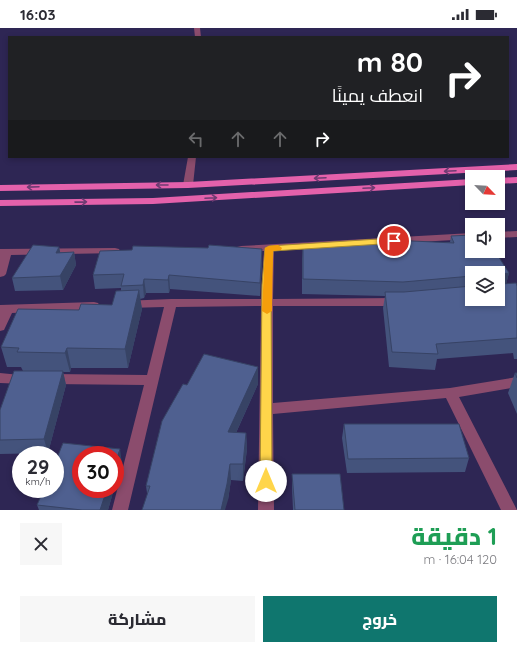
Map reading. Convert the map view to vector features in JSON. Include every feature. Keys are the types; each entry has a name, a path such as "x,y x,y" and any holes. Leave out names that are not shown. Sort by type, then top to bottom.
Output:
{"main road":[{"path":"0,188 188,185 517,167"},
{"path":"505,181 517,180"},
{"path":"0,203 153,201 465,182"}],"street":[{"path":"188,185 192,158"},
{"path":"505,235 517,234"},
{"path":"229,249 465,236"},
{"path":"266,510 267,302 269,248"},
{"path":"0,274 3,252 126,251"},
{"path":"0,328 4,309 171,303 409,301"},
{"path":"120,510 171,303"},
{"path":"0,378 152,380"},
{"path":"266,409 450,393 517,382"},
{"path":"450,393 509,510"}],"building":[{"path":"465,235 465,258 499,258 505,266 465,266 465,277 403,282 303,279 303,245 340,246 392,240 454,243 451,236"},
{"path":"33,245 59,247 56,253 74,252 60,276 12,278"},
{"path":"209,245 262,249 260,283 169,275 168,280 144,279 143,285 121,286 124,274 93,275 100,251 132,250 133,246 208,248"},
{"path":"505,267 509,273 505,274"},
{"path":"516,283 517,338 436,344 438,354 392,352 385,292 404,292 465,287 465,306 505,306 505,284"},
{"path":"139,290 125,349 67,348 65,353 17,352 19,348 1,347 18,309 79,310 81,304 112,305 116,291"},
{"path":"204,354 258,367 228,432 246,433 243,464 230,464 221,510 142,510 150,486 146,486 162,421 183,384 187,385"},
{"path":"14,371 63,371 44,439 0,440 0,410"},
{"path":"344,424 459,424 469,458 348,459"},
{"path":"63,443 92,446 72,446 72,498 104,498 100,510 82,510 37,505 40,498 64,498 64,446 62,446"},
{"path":"292,474 340,474 344,510 295,510"}],"slow traffic":[{"path":"267,311 266,285 269,248 278,248"}],"route":[{"path":"266,481 266,285 269,248 394,241"}]}
